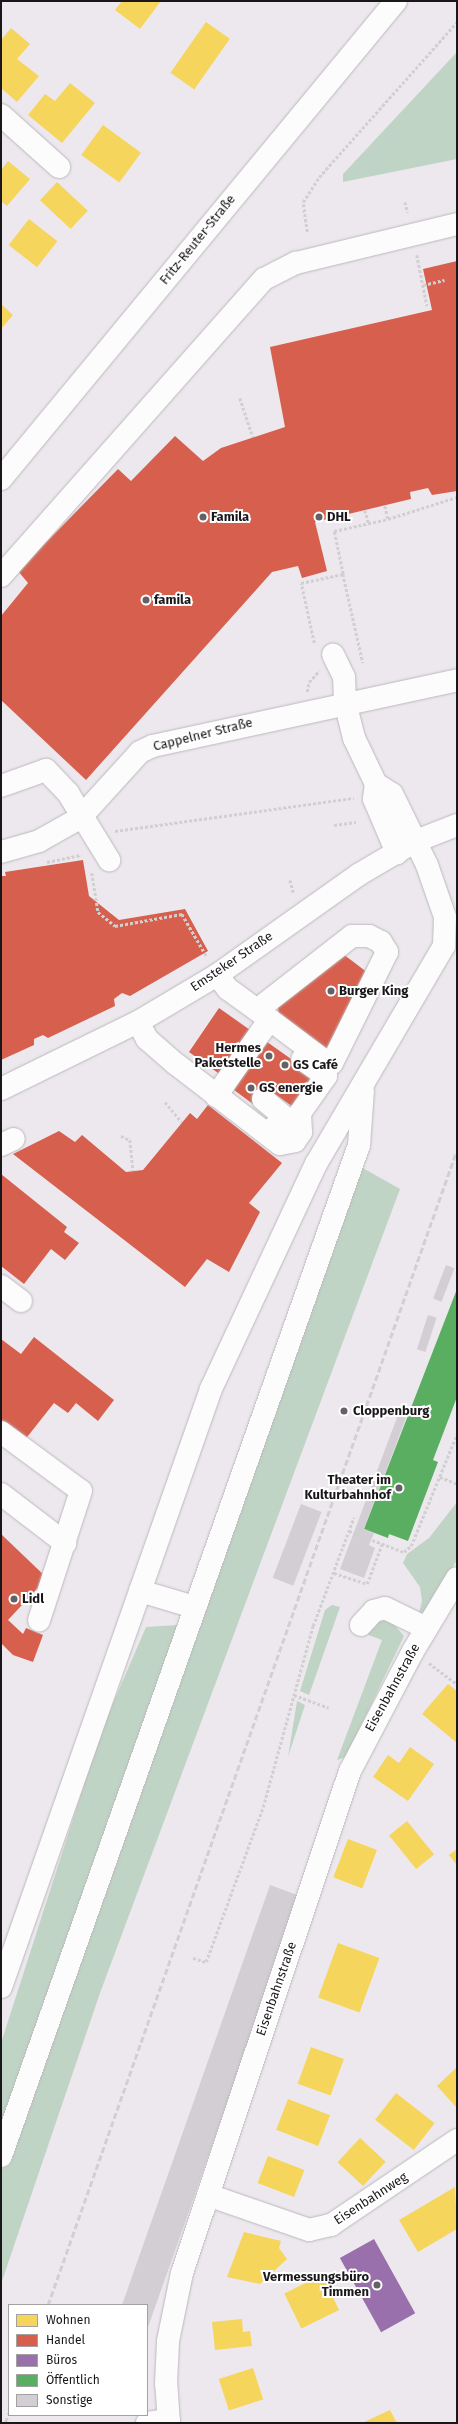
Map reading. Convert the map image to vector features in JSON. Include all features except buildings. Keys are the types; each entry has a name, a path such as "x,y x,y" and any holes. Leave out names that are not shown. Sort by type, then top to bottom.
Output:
{"street":[{"name":"Fritz-Reuter-Straße","path":"1,479 396,1"},
{"path":"1,115 59,167"},
{"path":"1,576 264,279 296,263 457,224"},
{"path":"1,1987 211,1389 316,1164 363,1088 444,946 445,917 416,842 392,794 376,784 354,738 345,703 344,677 323,658"},
{"name":"Cappelner Straße","path":"1,852 39,841 80,818 140,752 153,746 345,703 457,680"},
{"path":"1,786 46,770 68,793 80,818 96,862"},
{"path":"376,784 374,799 397,852"},
{"name":"Emsteker Straße","path":"3,1084 138,1022 217,975 358,875 416,842 457,825"},
{"path":"227,1086 269,1027 352,936 369,936 382,942 387,952 338,1058 332,1063 324,1061 269,1027"},
{"path":"138,1022 147,1039 227,1086 280,1144 294,1141 301,1132 300,1113 326,1076 269,1027 217,975"},
{"path":"227,1086 232,1095 279,1130 285,1129 287,1116 263,1099"},
{"path":"1,2156 194,1607 360,1145 363,1088"},
{"path":"1,1286 21,1301"},
{"path":"1,1432 81,1491 39,1620"},
{"path":"1,1494 65,1543"},
{"name":"Eisenbahnstraße","path":"169,2421 168,2341 182,2273 350,1771 413,1651 457,1578"},
{"path":"140,1591 194,1607"},
{"path":"361,1625 374,1611 385,1608 426,1628"},
{"name":"Eisenbahnweg","path":"208,2195 309,2230 331,2225 456,2143"},
{"path":"147,2423 169,2421"}],"path":[{"path":"307,232 304,202 319,177 457,22"},
{"path":"423,286 444,280"},
{"path":"240,398 252,437"},
{"path":"364,668 334,531 388,519 457,497"},
{"path":"386,506 388,519"},
{"path":"365,510 369,524"},
{"path":"308,698 307,687 323,658 301,583 343,574"},
{"path":"311,576 312,580"},
{"path":"108,832 355,798"},
{"path":"334,825 356,822"},
{"path":"78,858 96,862 98,912 115,926 182,914 217,975"},
{"path":"290,880 295,896"},
{"path":"165,1102 182,1122"},
{"path":"121,1136 130,1140 133,1171"},
{"path":"349,1531 404,1552 411,1546 457,1434"},
{"path":"440,1477 457,1484"},
{"path":"193,1958 206,1962 263,1807 313,1626 354,1518"},
{"path":"334,1572 367,1584 382,1544"},
{"path":"413,1651 457,1684"},
{"path":"294,1695 329,1708"}],"green space":[{"path":"457,52 457,159 343,182 343,174"},
{"path":"361,1167 400,1189 100,1993 1,2284 1,2043 102,1729 146,1627 193,1624"},
{"path":"457,1502 457,1560 425,1611 419,1613 422,1601 420,1587 403,1563 407,1554 429,1538"},
{"path":"332,1605 340,1607 309,1695 300,1691 325,1610"},
{"path":"379,1621 391,1621 404,1636 346,1757 337,1760 382,1640 366,1634"},
{"path":"297,1701 305,1705 288,1757"}],"railway":[{"path":"48,2304 457,1150"},
{"path":"5,2423 8,2416"}],"place":[{"name":"Famila","path":"203,517"},
{"name":"DHL","path":"319,517"},
{"name":"famila","path":"146,600"},
{"name":"Burger King","path":"331,991"},
{"name":"Hermes Paketstelle","path":"269,1056"},
{"name":"GS Café","path":"285,1065"},
{"name":"GS energie","path":"251,1088"},
{"name":"Cloppenburg","path":"344,1411"},
{"name":"Theater im Kulturbahnhof","path":"399,1488"},
{"name":"Lidl","path":"14,1599"},
{"name":"Vermessungsbüro Timmen","path":"377,2285"}]}
